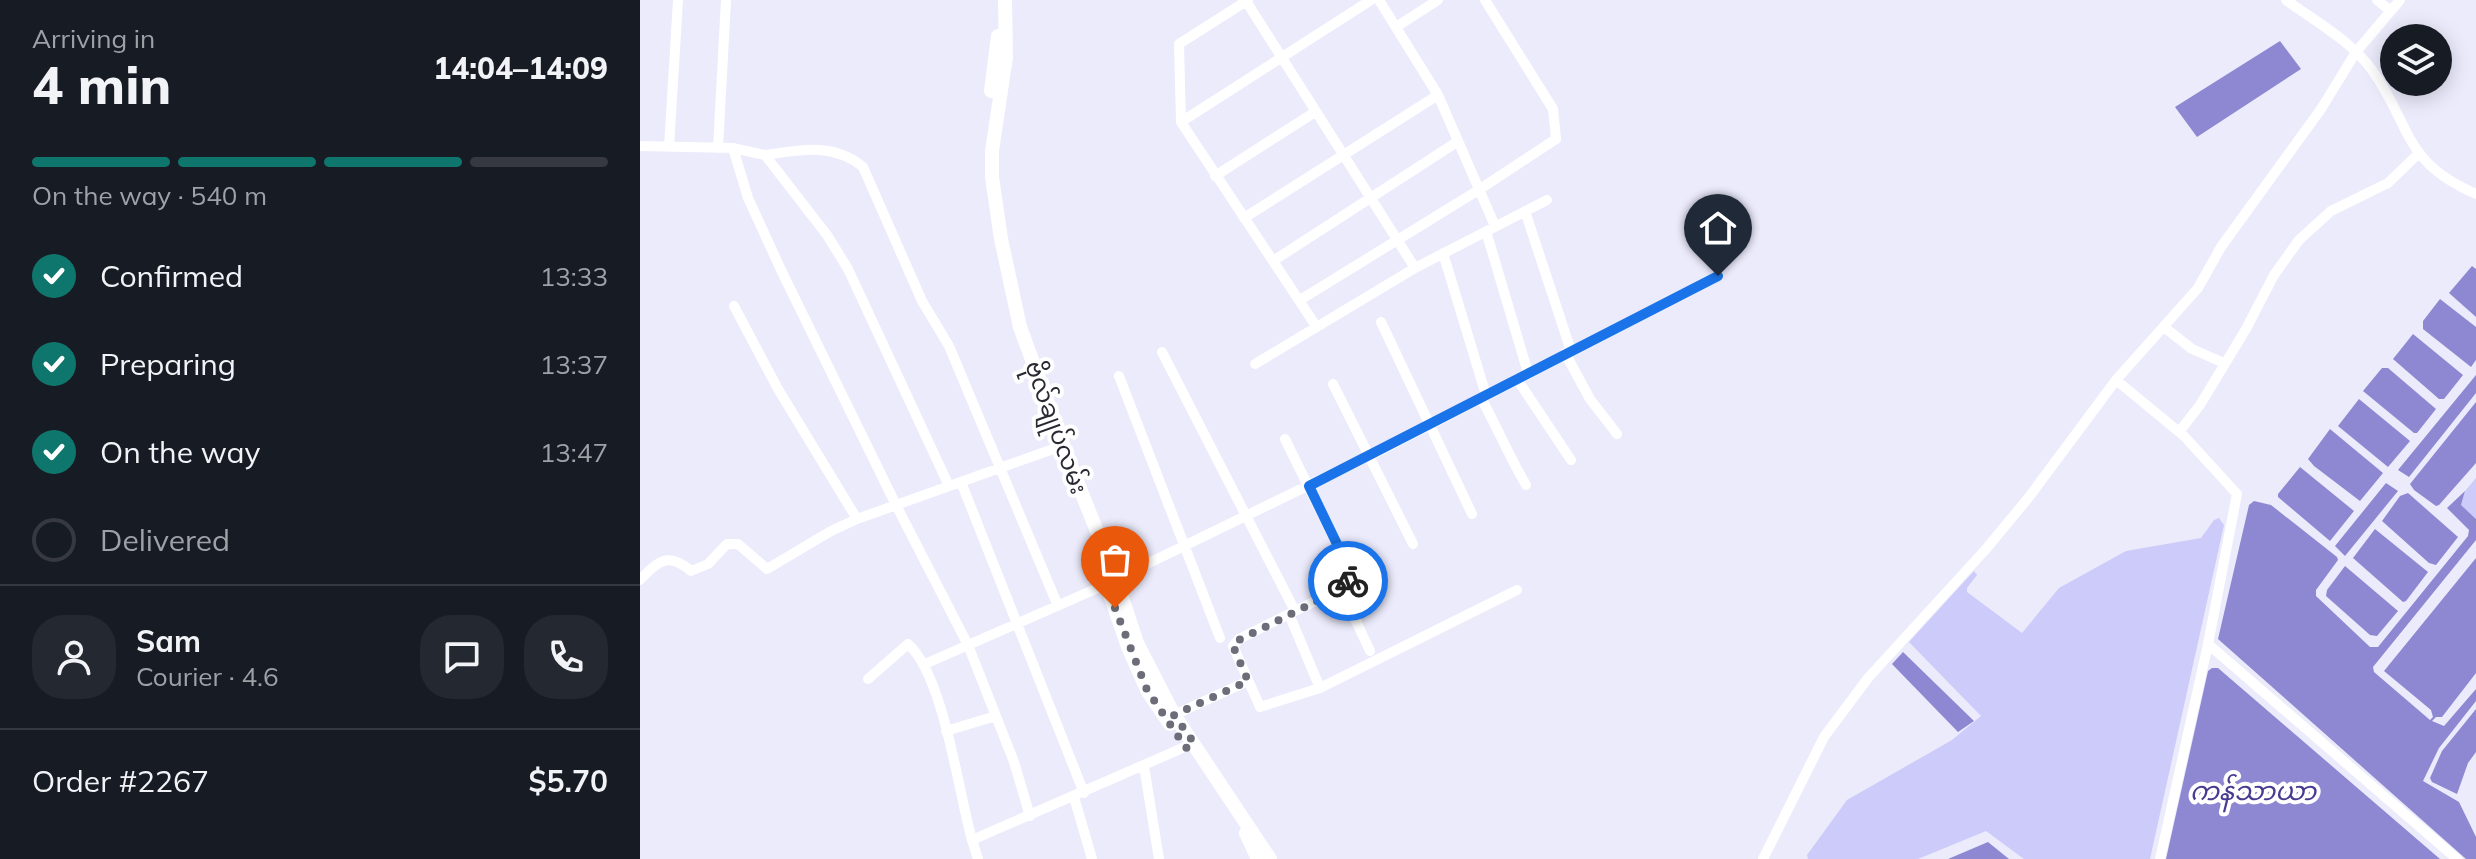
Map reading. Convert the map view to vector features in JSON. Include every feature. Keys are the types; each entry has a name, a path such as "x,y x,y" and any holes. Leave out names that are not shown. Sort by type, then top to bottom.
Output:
{"main road":[{"name":"ဗိုလ်ချုပ်လမ်း","path":"996,0 998,40 984,148 984,185 1001,288 1013,332 1056,448 1137,643 1190,745 1258,859"},
{"name":"ဗိုလ်ချုပ်လမ်း","path":"1005,0 1006,57 992,177 1001,239 1020,327 1112,582 1128,647 1147,690 1190,745 1270,859"}],"street":[{"path":"669,147 678,0"},
{"path":"718,148 726,0"},
{"path":"1316,326 1181,122 1179,44 1247,0 1341,155 1415,268"},
{"path":"1181,122 1371,0"},
{"path":"1379,0 1438,95 1477,191 1528,373"},
{"path":"1396,27 1438,0"},
{"path":"1300,300 1556,139 1553,109 1485,0"},
{"path":"2286,0 2356,52 2379,82 2418,154 2444,178 2476,194"},
{"path":"2377,0 2391,11"},
{"path":"1763,859 1824,737 1868,678 1986,549 2116,380 2198,288 2221,247 2321,109 2356,52 2400,0"},
{"path":"1244,218 1438,95"},
{"path":"1215,176 1315,112"},
{"path":"1273,261 1457,142"},
{"path":"640,146 733,148 765,155 828,149 863,167 922,301 949,346 1058,606"},
{"path":"733,148 748,198 777,260 968,645 1030,816"},
{"path":"2179,432 2200,405 2246,329 2274,275 2304,234 2331,211 2388,183 2418,154"},
{"path":"765,155 827,235 848,269 949,486"},
{"path":"1255,364 1415,268 1547,200"},
{"path":"1525,211 1558,305 1568,352 1590,399 1617,434"},
{"path":"1443,253 1484,396 1504,448 1526,485"},
{"path":"925,664 1018,625 1248,517 1718,276"},
{"path":"734,306 778,389 857,519"},
{"path":"1381,322 1472,514"},
{"path":"2164,327 2192,349 2224,363"},
{"path":"1162,352 1248,517 1292,612 1320,688"},
{"path":"1119,376 1220,638"},
{"path":"1517,379 1571,460"},
{"path":"2116,380 2179,432 2237,494 2208,644 2160,859"},
{"path":"1333,384 1413,544"},
{"path":"1285,439 1350,571 1346,586 1239,639 1233,646 1256,702 1264,707 1320,688 1517,590"},
{"path":"640,580 661,560 671,560 691,571 708,564 727,544 738,544 767,569 857,519 1056,448"},
{"path":"961,482 1018,625 1079,795 1092,859"},
{"path":"1341,589 1370,651"},
{"path":"868,679 908,644 925,664 946,731 978,859"},
{"path":"2208,644 2457,859"},
{"path":"1174,715 1248,681"},
{"path":"946,731 996,716"},
{"path":"972,840 1190,745"},
{"path":"1144,766 1159,859"}],"shaded area":[{"path":"2476,478 2476,519 2461,505 2465,491"},
{"path":"2219,518 2224,525 2150,859 2024,859 1986,831 1918,859 1808,859 1807,855 1847,800 1952,740 1981,716 1909,642 1974,571 1977,575 1967,592 2022,633 2059,588 2126,551 2201,538"}],"water":[{"path":"2280,41 2301,69 2197,137 2175,107"},
{"path":"2472,266 2476,269 2476,317 2449,293"},
{"path":"2440,299 2476,327 2476,360 2471,367 2423,329 2423,321"},
{"path":"2413,334 2463,375 2444,399 2439,399 2393,359"},
{"path":"2382,368 2388,368 2436,409 2417,433 2363,391"},
{"path":"2476,375 2476,393 2409,477 2398,470"},
{"path":"2359,399 2410,441 2388,467 2338,426"},
{"path":"2476,402 2476,463 2436,506 2410,484"},
{"path":"2330,429 2383,473 2360,501 2308,459"},
{"path":"2300,467 2354,511 2330,541 2278,497"},
{"path":"2386,483 2398,491 2345,556 2335,546"},
{"path":"2465,491 2461,505 2476,519 2476,540 2373,667 2374,672 2430,720 2433,717 2431,710 2384,671 2476,558 2476,673 2442,717 2432,721 2444,726 2476,689 2476,701 2439,748 2423,781 2459,802 2476,837 2476,859 2466,859 2218,639 2249,505 2254,501 2271,505 2337,557 2338,560 2316,590 2316,596 2370,647 2378,647 2468,536 2469,530 2447,508"},
{"path":"2408,493 2458,537 2436,565 2429,563 2382,521 2400,496"},
{"path":"2375,529 2428,572 2406,601 2403,602 2353,558"},
{"path":"2345,566 2398,611 2377,636 2370,635 2326,596"},
{"path":"1903,652 1974,721 1958,732 1892,664"},
{"name":"ကန်သာယာ","path":"2218,668 2440,859 2166,859 2208,671"},
{"path":"2476,709 2476,752 2468,763 2457,794 2432,782 2430,778 2442,751"},
{"path":"1988,842 2009,859 1948,859"}],"way so far":[{"path":"1115,608 1147,690 1186,748 1194,743 1174,715 1248,681 1233,646 1235,642 1341,589 1348,581"}],"route":[{"path":"1348,581 1350,571 1309,486 1718,276"}]}
